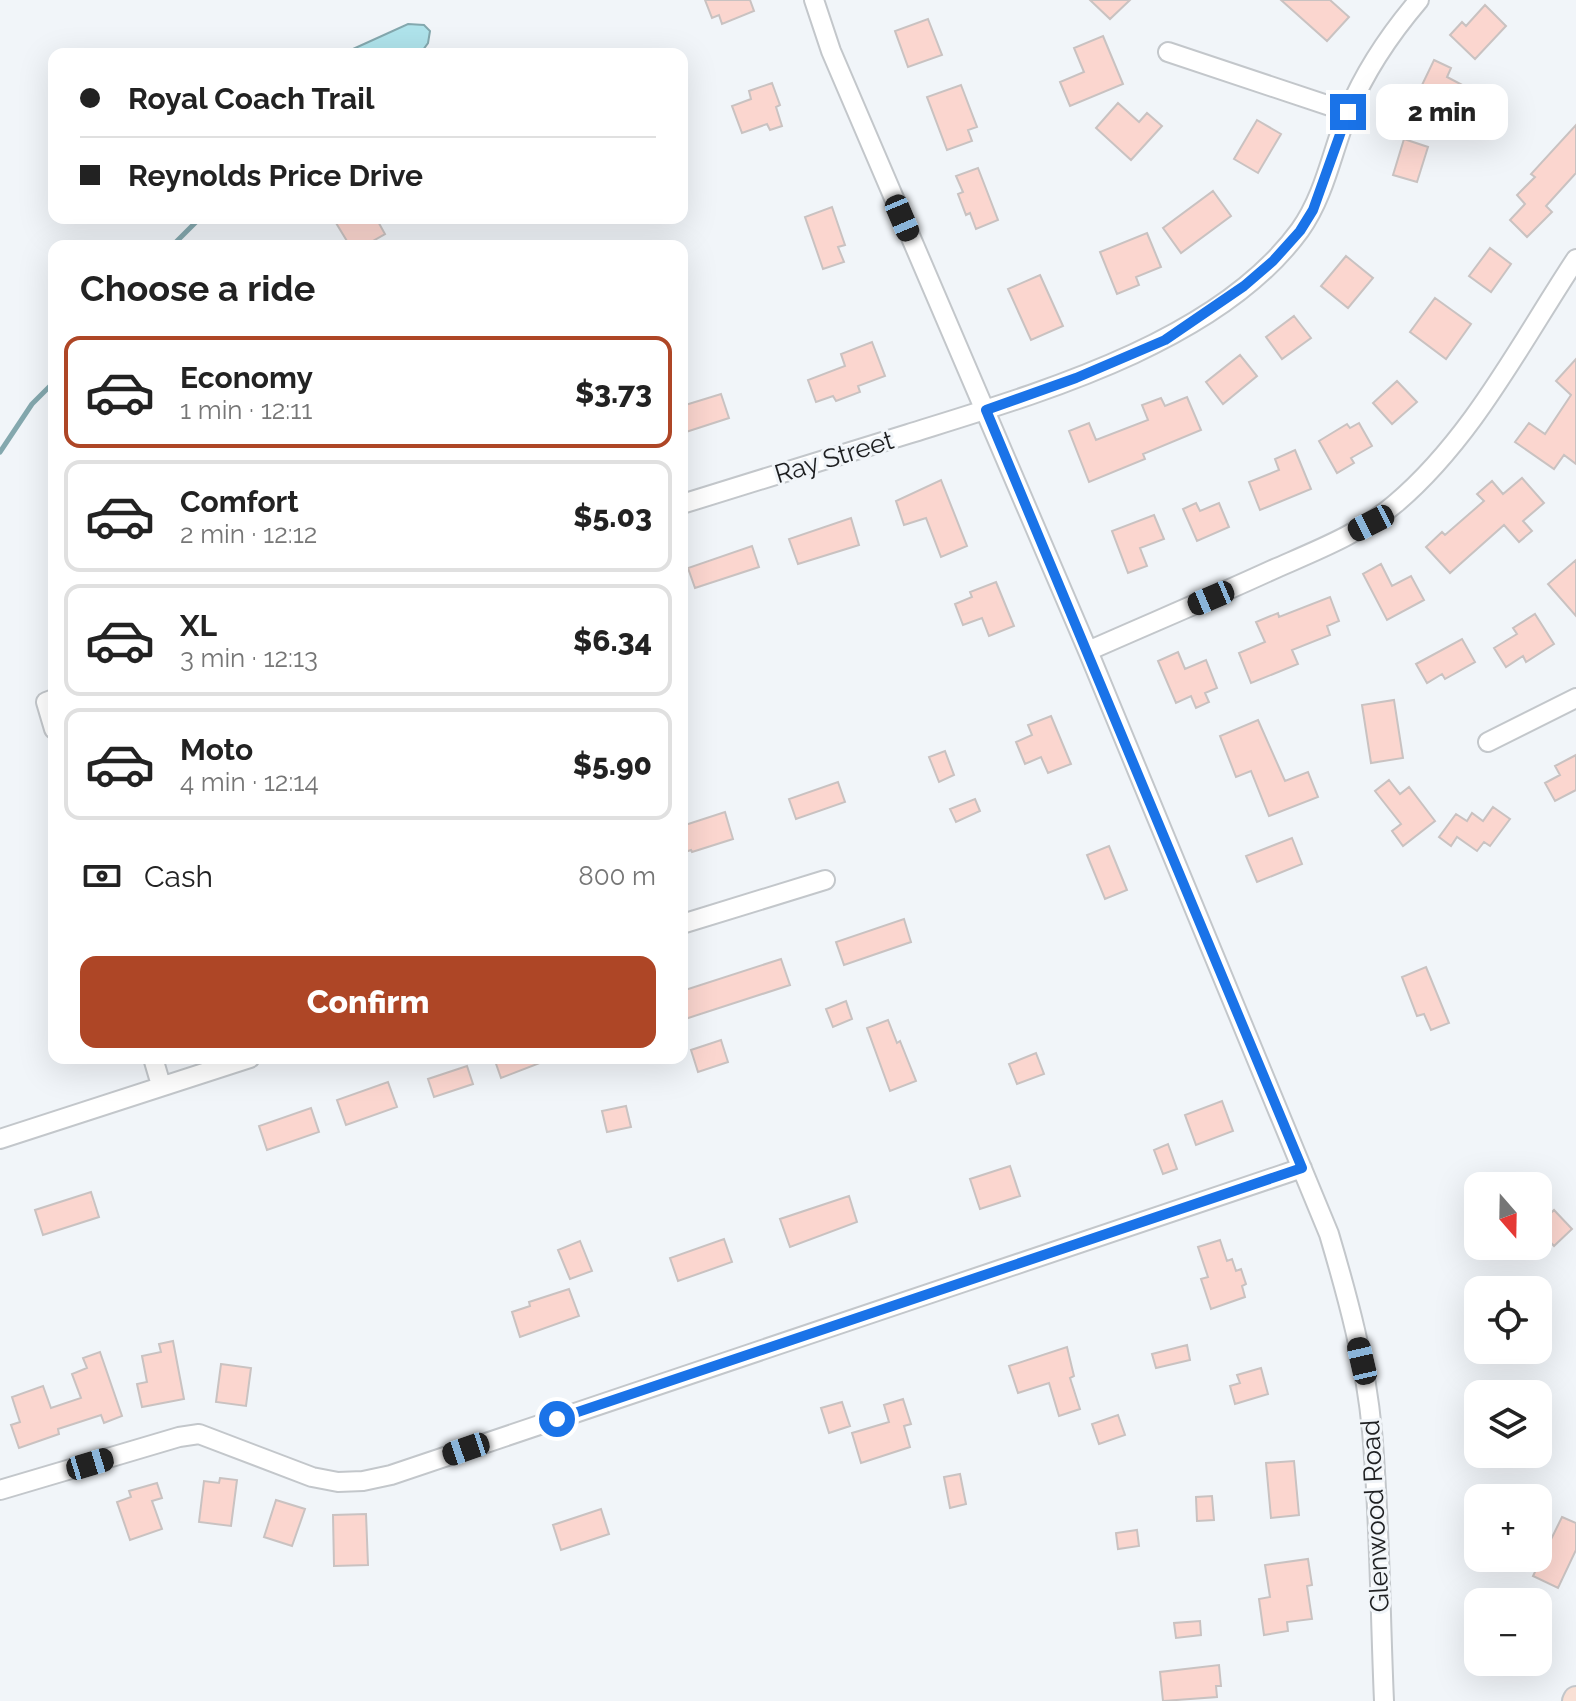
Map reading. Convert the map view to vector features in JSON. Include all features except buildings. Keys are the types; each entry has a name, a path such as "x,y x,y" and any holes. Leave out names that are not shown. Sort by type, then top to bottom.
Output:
{"street":[{"name":"Glenwood Road","path":"814,0 831,51 1088,651 1329,1234 1362,1361 1372,1431 1384,1701"},
{"name":"Ray Street","path":"688,502 986,410 1076,378 1165,340 1244,286 1273,261 1300,231 1313,210 1348,112 1376,57 1419,0"},
{"path":"1168,52 1348,112"},
{"path":"1088,651 1321,548 1371,523 1397,503 1457,438 1576,259"},
{"path":"1488,742 1576,698"},
{"path":"688,922 825,880"},
{"path":"155,1064 161,1085"},
{"path":"0,1139 230,1064"},
{"path":"0,1490 179,1437 199,1434 312,1477 338,1482 391,1475 1302,1168"}],"water":[{"path":"408,24 424,25 430,31 424,48 355,48"}],"waterway":[{"path":"178,240 194,224"},
{"path":"0,452 32,404 48,388"}],"route":[{"path":"557,1419 1302,1168 986,410 1076,378 1165,340 1244,286 1273,261 1300,231 1313,210 1348,112"}]}
